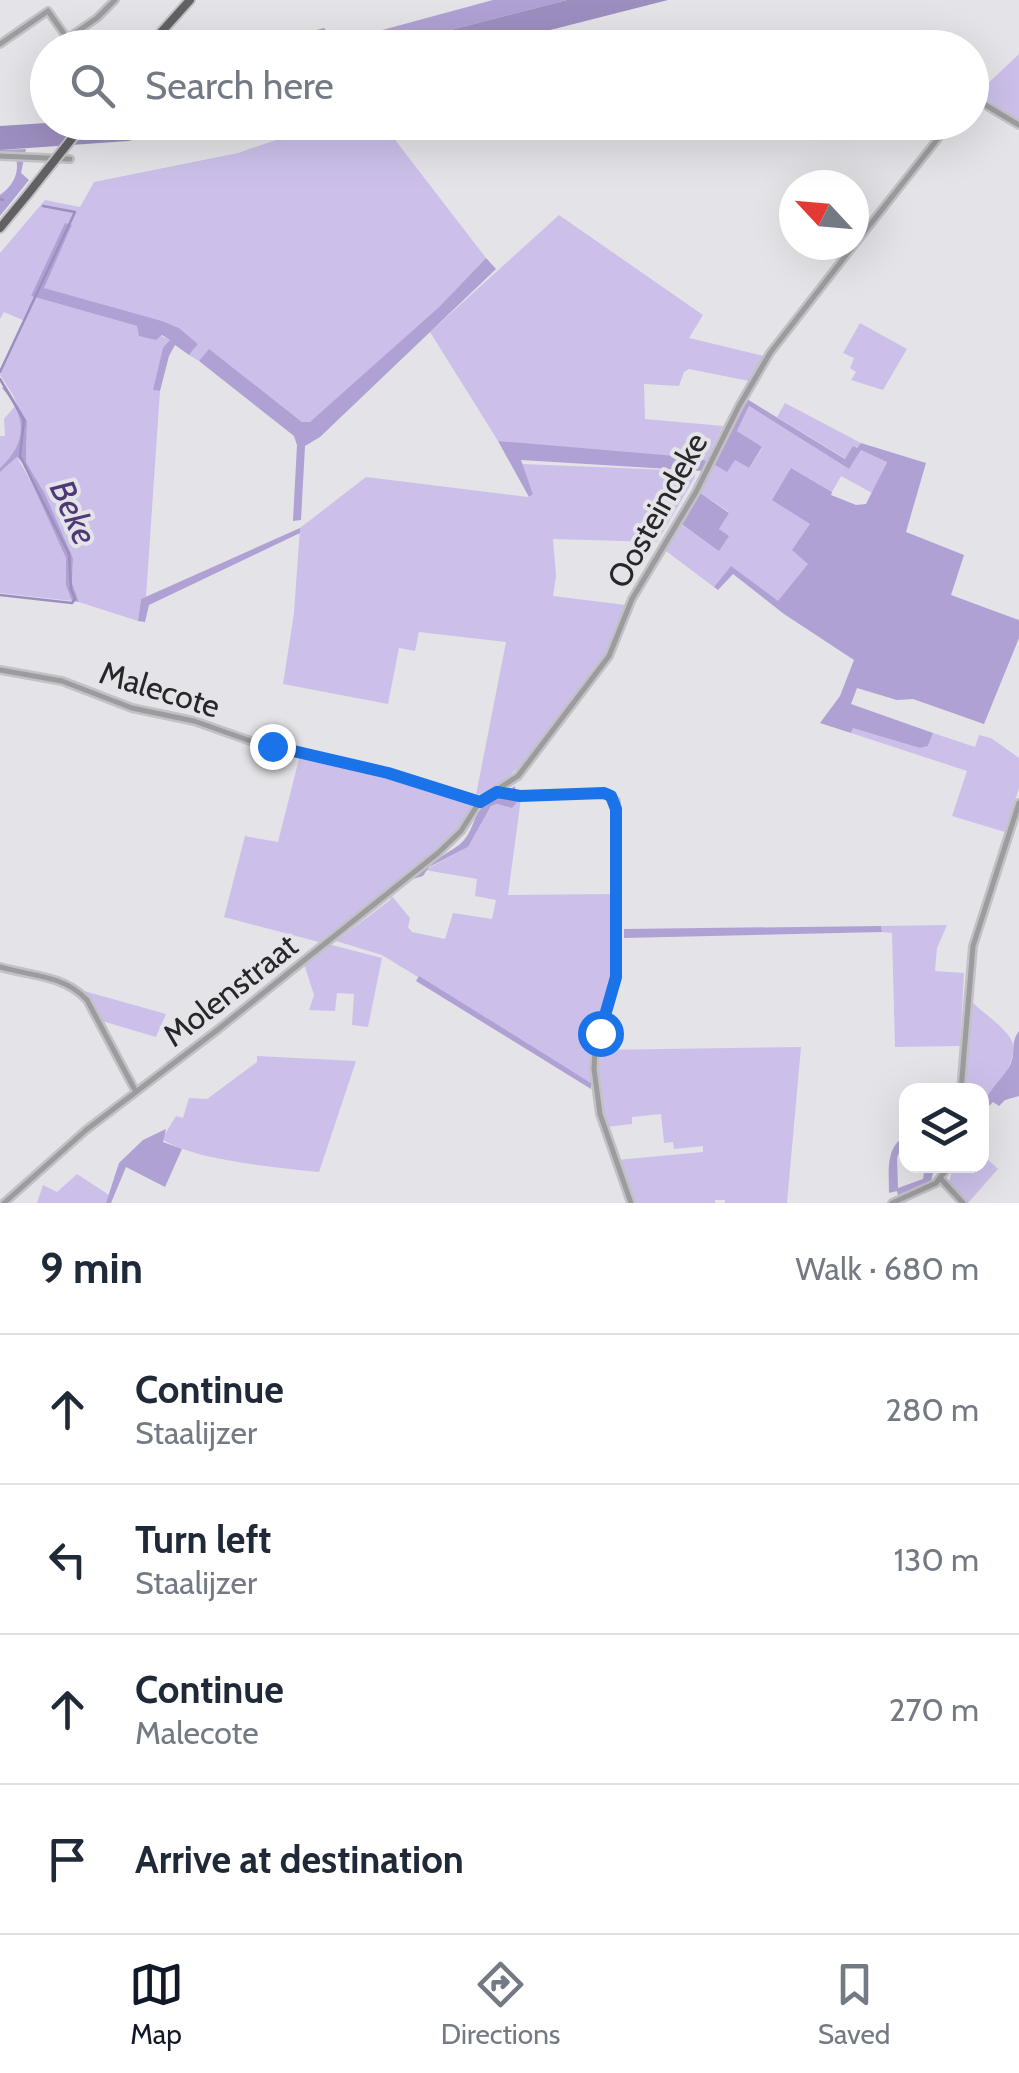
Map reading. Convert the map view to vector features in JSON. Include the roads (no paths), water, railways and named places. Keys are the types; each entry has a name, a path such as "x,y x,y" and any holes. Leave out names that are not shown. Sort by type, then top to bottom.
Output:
{"main road":[{"path":"163,30 190,0"},
{"path":"0,228 71,140"}],"street":[{"path":"80,30 115,0"},
{"path":"0,44 48,12 62,30"},
{"path":"989,107 1019,125"},
{"name":"Oosteindeke","path":"869,226 937,140"},
{"path":"0,156 70,159"},
{"name":"Oosteindeke","path":"479,804 529,762 609,656 632,599 696,492 770,353 842,260"},
{"name":"Malecote","path":"0,670 62,682 132,708 194,721 262,745 388,773 479,804"},
{"path":"497,792 520,796 604,793 616,802 616,977 595,1050 594,1069 604,1129 630,1203"},
{"path":"961,1083 973,946 1019,802"},
{"name":"Molenstraat","path":"4,1203 64,1148 438,853 461,831 479,804"},
{"path":"0,967 63,981 76,988 87,1000 136,1092"},
{"path":"892,1203 941,1179 945,1173"},
{"path":"941,1179 963,1203"}],"waterway":[{"name":"Beke","path":"0,372 75,212 43,206"},
{"name":"Beke","path":"0,379 24,420 20,456 69,554 75,599 72,603 0,595"}]}
